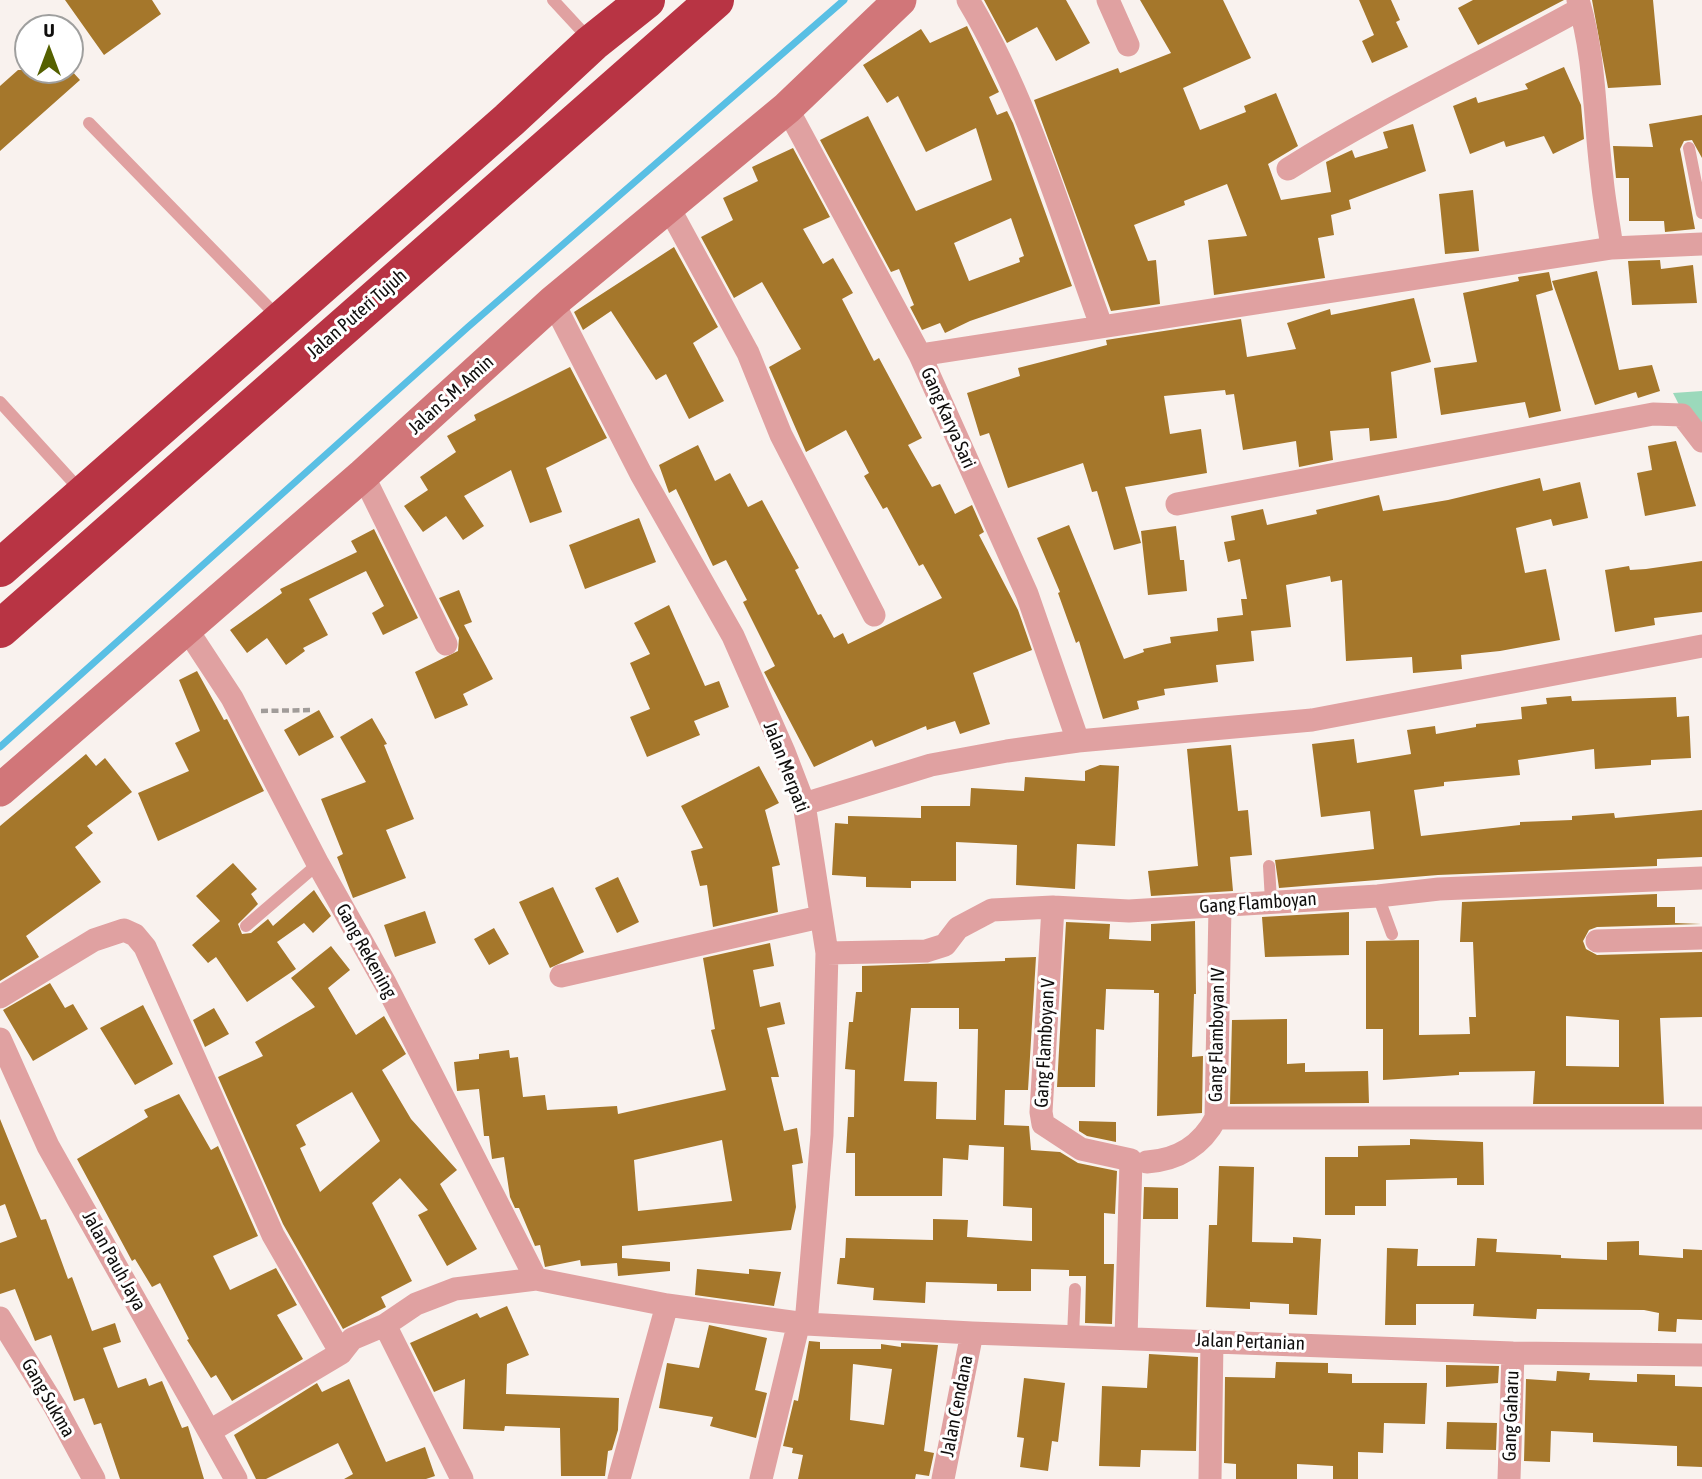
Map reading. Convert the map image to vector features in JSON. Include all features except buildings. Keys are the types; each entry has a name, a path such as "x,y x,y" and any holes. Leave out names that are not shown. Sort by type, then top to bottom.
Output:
{"highway":[{"name":"Jalan Puteri Tujuh","path":"0,629 715,0"},
{"path":"0,568 643,1"},
{"path":"509,120 539,155"}],"street":[{"name":"Jalan S.M. Amin","path":"0,790 363,475 553,302 787,108 901,0"},
{"path":"968,0 993,41 1031,133 1101,325"},
{"path":"1108,0 1128,46"},
{"path":"1288,169 1341,135 1579,4 1590,49 1598,113 1601,176 1612,248"},
{"name":"Gang Karya Sari","path":"787,108 920,355 1027,594 1078,741"},
{"path":"669,208 748,353 780,435 874,615"},
{"path":"920,355 1612,248 1702,244"},
{"name":"Jalan Merpati","path":"553,302 641,474 733,636 804,804 827,953 822,1135 802,1323 761,1479"},
{"path":"1177,504 1653,414 1682,415 1702,441"},
{"path":"363,475 446,645"},
{"name":"Gang Rekening","path":"186,628 232,698 318,864 385,983 536,1279"},
{"path":"804,804 931,765 1078,741 1325,718 1702,646"},
{"name":"Gang Flamboyan","path":"827,953 926,951 945,945 958,928 992,910 1053,907 1129,911 1220,907 1439,889 1702,878"},
{"name":"Gang Flamboyan V","path":"1053,907 1041,1111 1043,1124 1082,1149 1139,1161"},
{"name":"Gang Flamboyan IV","path":"1139,1161 1163,1161 1184,1152 1206,1137 1216,1118 1220,907"},
{"path":"561,976 820,917"},
{"path":"0,998 94,940 124,930 135,935 145,947 273,1235 341,1353"},
{"path":"1597,941 1702,938"},
{"name":"Jalan Pauh Jaya","path":"0,1039 48,1146 236,1479"},
{"path":"1216,1118 1702,1118"},
{"path":"1126,1338 1139,1161"},
{"name":"Jalan Pertanian","path":"209,1431 341,1353 352,1339 385,1325 416,1304 455,1289 536,1279 667,1305 802,1323 972,1333 1513,1353 1702,1355"},
{"path":"620,1479 667,1305"},
{"name":"Gang Sukma","path":"0,1318 55,1407 94,1479"},
{"path":"385,1325 462,1479"},
{"name":"Jalan Cendana","path":"943,1479 972,1333"},
{"path":"1210,1479 1212,1341"},
{"name":"Gang Gaharu","path":"1509,1479 1513,1353"}],"lane":[{"path":"553,0 593,43"},
{"path":"89,122 281,320"},
{"path":"1689,148 1702,214"},
{"path":"0,402 84,494"},
{"path":"246,926 318,864"},
{"path":"1269,866 1271,901"},
{"path":"1378,896 1392,934"},
{"path":"1073,1336 1075,1289"}],"path":[{"path":"232,698 258,711 313,709"}],"green space":[{"path":"1702,391 1702,450 1673,393"}],"waterway":[{"path":"0,747 468,327 844,0"}]}
